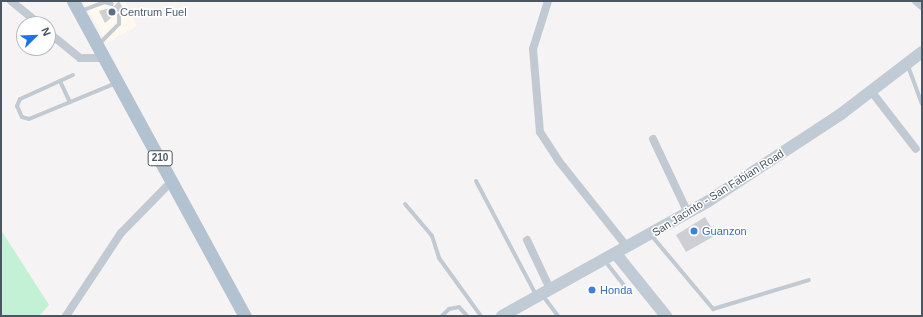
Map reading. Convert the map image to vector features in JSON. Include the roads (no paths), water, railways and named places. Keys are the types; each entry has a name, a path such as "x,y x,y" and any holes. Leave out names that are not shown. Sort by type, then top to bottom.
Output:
{"main road":[{"name":"210","path":"76,6 245,316"},
{"name":"San Jacinto - San Fabian Road","path":"502,316 544,295 688,213 805,139 922,52"},
{"path":"616,254 666,316"}],"street":[{"path":"12,1 30,16"},
{"path":"548,1 533,49 540,132 558,160 628,248"},
{"path":"916,1 922,6"},
{"path":"56,38 80,58 105,58"},
{"path":"871,91 916,149"},
{"path":"654,139 688,213"},
{"path":"66,316 121,233 172,181"},
{"path":"527,240 544,295"}],"lane":[{"path":"76,6 104,2 112,4"},
{"path":"98,45 119,24 119,15"},
{"path":"907,63 922,104"},
{"path":"74,75 20,99 17,106 22,117 29,119 118,82"},
{"path":"60,81 70,102"},
{"path":"476,181 558,316"},
{"path":"405,204 432,236 439,258 481,316"},
{"path":"651,235 713,309 810,280"},
{"path":"605,261 625,286"},
{"path":"442,316 449,309 460,307 467,316"}],"place":[{"name":"Centrum Fuel","path":"112,12"},
{"name":"Guanzon","path":"694,231"},
{"name":"Honda","path":"592,290"}]}
